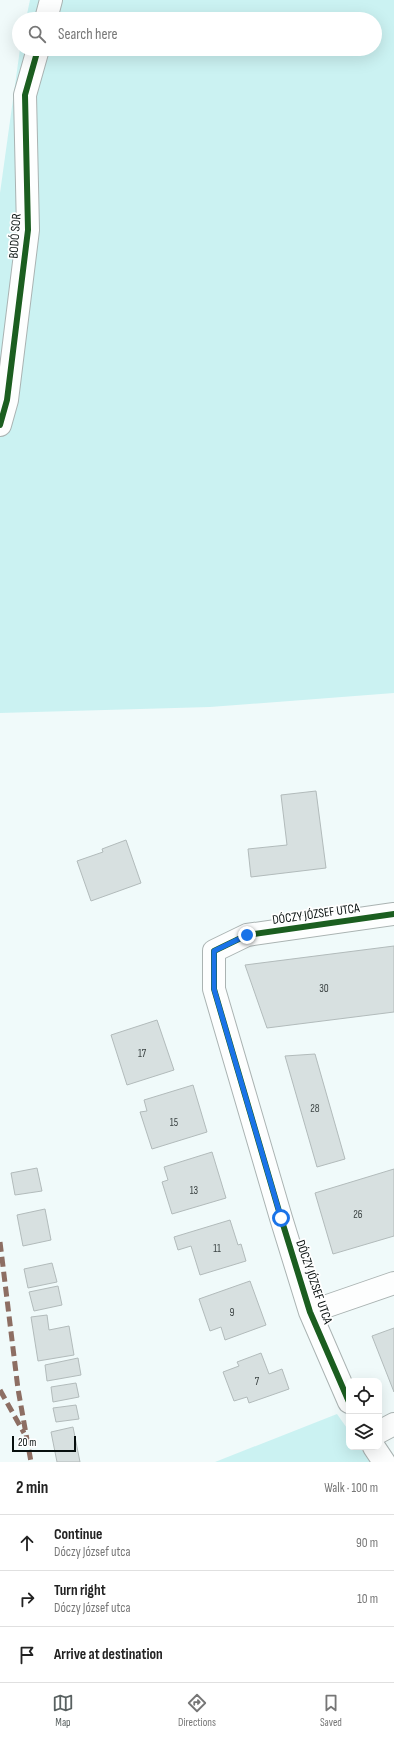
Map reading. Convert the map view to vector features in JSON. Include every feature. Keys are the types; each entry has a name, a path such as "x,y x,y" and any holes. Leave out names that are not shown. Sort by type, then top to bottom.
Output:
{"street":[{"path":"48,12 51,0"},
{"name":"BODÓ SOR","path":"0,425 8,400 28,230 25,95 36,56"},
{"name":"DÓCZY JÓZSEF UTCA","path":"346,1395 310,1312 281,1218 214,989 214,951 247,935 394,914"},
{"path":"310,1312 394,1283"},
{"path":"382,1430 394,1424"},
{"path":"376,1450 384,1462"}],"shaded area":[{"path":"30,0 394,0 394,693 210,707 0,713 0,193 19,56 382,56 382,12 27,12"},
{"path":"337,1414 346,1427 346,1450 362,1450 370,1462 215,1462"}],"building":[{"path":"316,791 326,868 251,877 248,849 287,845 281,795"},
{"path":"126,840 141,883 91,901 77,861 103,852 102,849"},
{"path":"394,946 394,1012 267,1028 245,965"},
{"path":"157,1020 174,1070 127,1085 111,1035"},
{"path":"315,1054 345,1159 317,1167 285,1056"},
{"path":"193,1085 207,1132 152,1149 140,1112 147,1111 144,1100"},
{"path":"212,1152 226,1198 172,1214 162,1182 168,1180 164,1167"},
{"path":"37,1168 42,1191 15,1195 11,1173"},
{"path":"394,1169 394,1236 333,1254 315,1193"},
{"path":"45,1209 51,1240 23,1246 17,1215"},
{"path":"230,1220 238,1245 241,1244 246,1261 200,1275 191,1246 178,1250 174,1237"},
{"path":"52,1263 57,1282 28,1288 24,1269"},
{"path":"250,1281 266,1325 225,1340 221,1327 210,1331 199,1299"},
{"path":"58,1286 62,1305 34,1311 29,1292"},
{"path":"47,1315 49,1330 69,1326 74,1355 38,1361 31,1317"},
{"path":"394,1328 394,1392 372,1336"},
{"path":"261,1353 269,1374 282,1369 289,1389 249,1403 247,1397 234,1401 223,1372 239,1366 237,1362"},
{"path":"78,1358 81,1375 47,1381 45,1365"},
{"path":"76,1383 79,1397 53,1402 51,1387"},
{"path":"76,1405 79,1419 56,1422 53,1408"},
{"path":"73,1427 80,1462 57,1462 51,1432"}],"marked path":[{"path":"0,1242 18,1389 31,1462"},
{"path":"0,1390 24,1433"}],"cycle path":[{"path":"0,425 7,400 28,230 25,95 36,56"},
{"path":"346,1395 310,1312 281,1218 214,989 214,951 247,935 394,914"}],"route":[{"path":"247,935 214,951 214,989 281,1218"}]}
